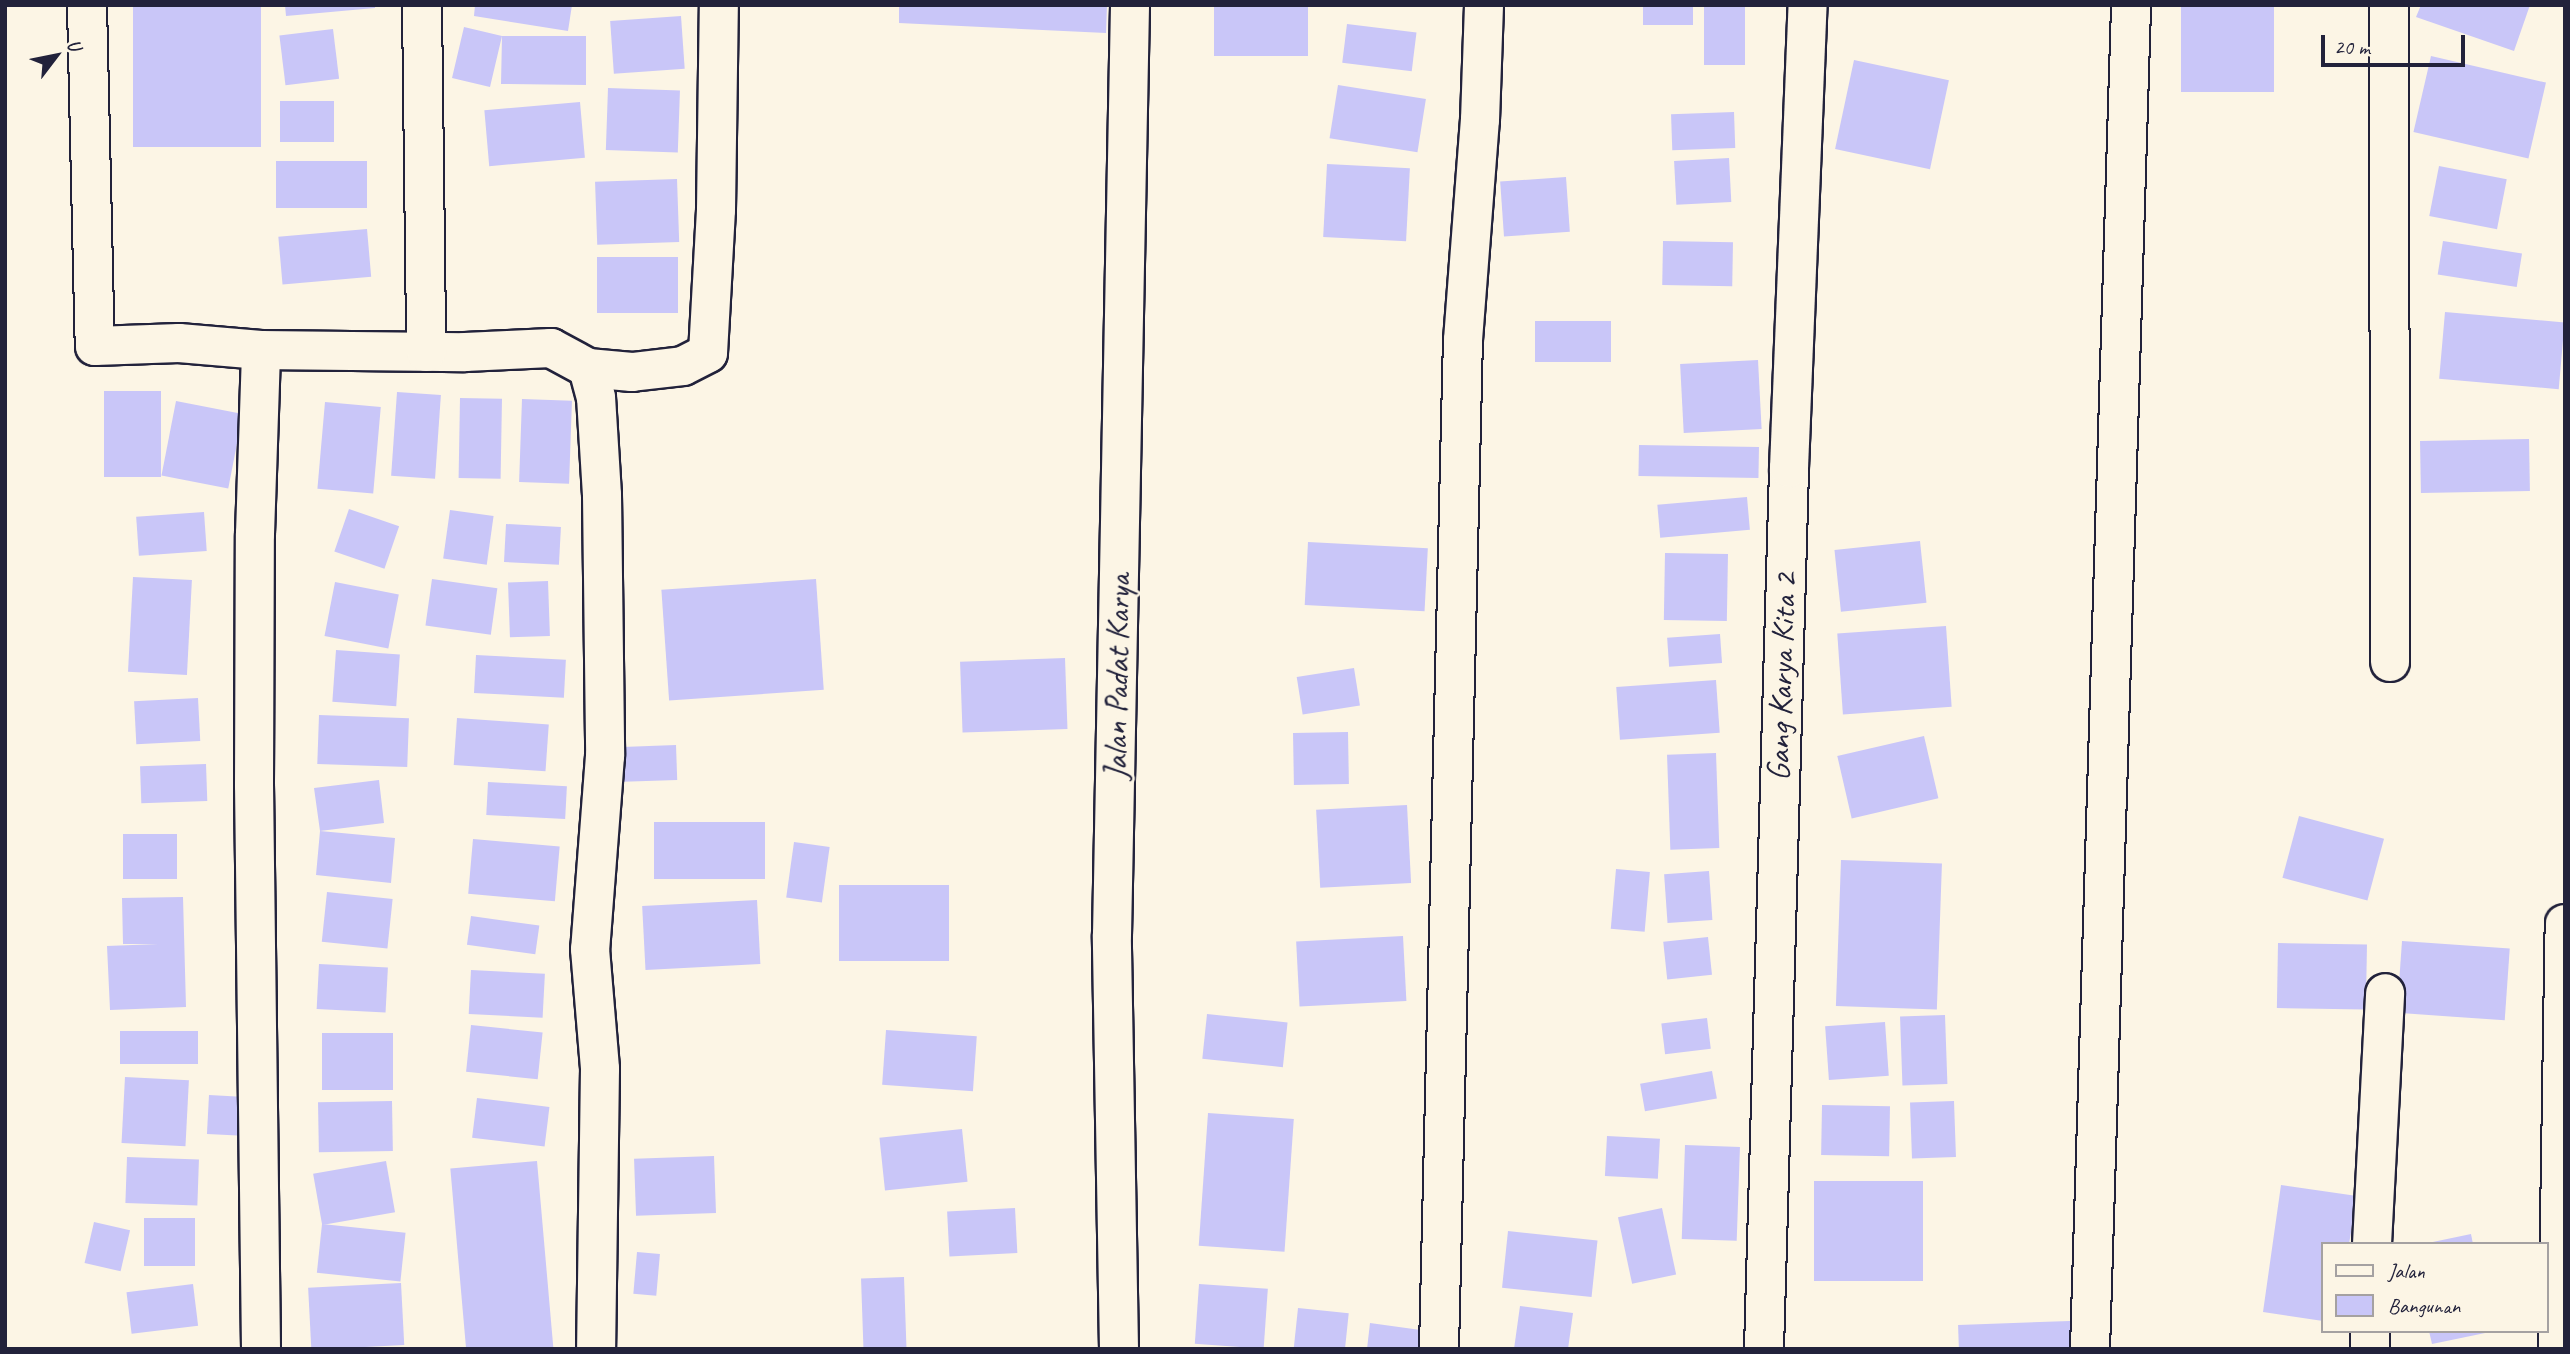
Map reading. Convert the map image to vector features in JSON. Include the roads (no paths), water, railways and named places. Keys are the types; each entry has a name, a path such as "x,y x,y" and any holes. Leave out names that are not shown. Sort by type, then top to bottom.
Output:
{"street":[{"path":"87,5 95,346 179,343 261,350 426,352 551,348 588,368 632,372 683,366 708,353 716,210 719,5"},
{"path":"422,5 426,352"},
{"name":"Jalan Padat Karya","path":"1119,1349 1112,935 1130,5"},
{"path":"1439,1349 1463,340 1480,120 1484,5"},
{"name":"Gang Karya Kita 2","path":"1764,1349 1788,482 1808,5"},
{"path":"2090,1349 2131,5"},
{"path":"2389,5 2390,662"},
{"path":"261,350 255,534 254,771 261,1349"},
{"path":"588,368 596,397 602,495 606,756 590,949 600,1069 596,1349"},
{"path":"2558,1349 2565,924"},
{"path":"2372,1242 2385,993"}]}
